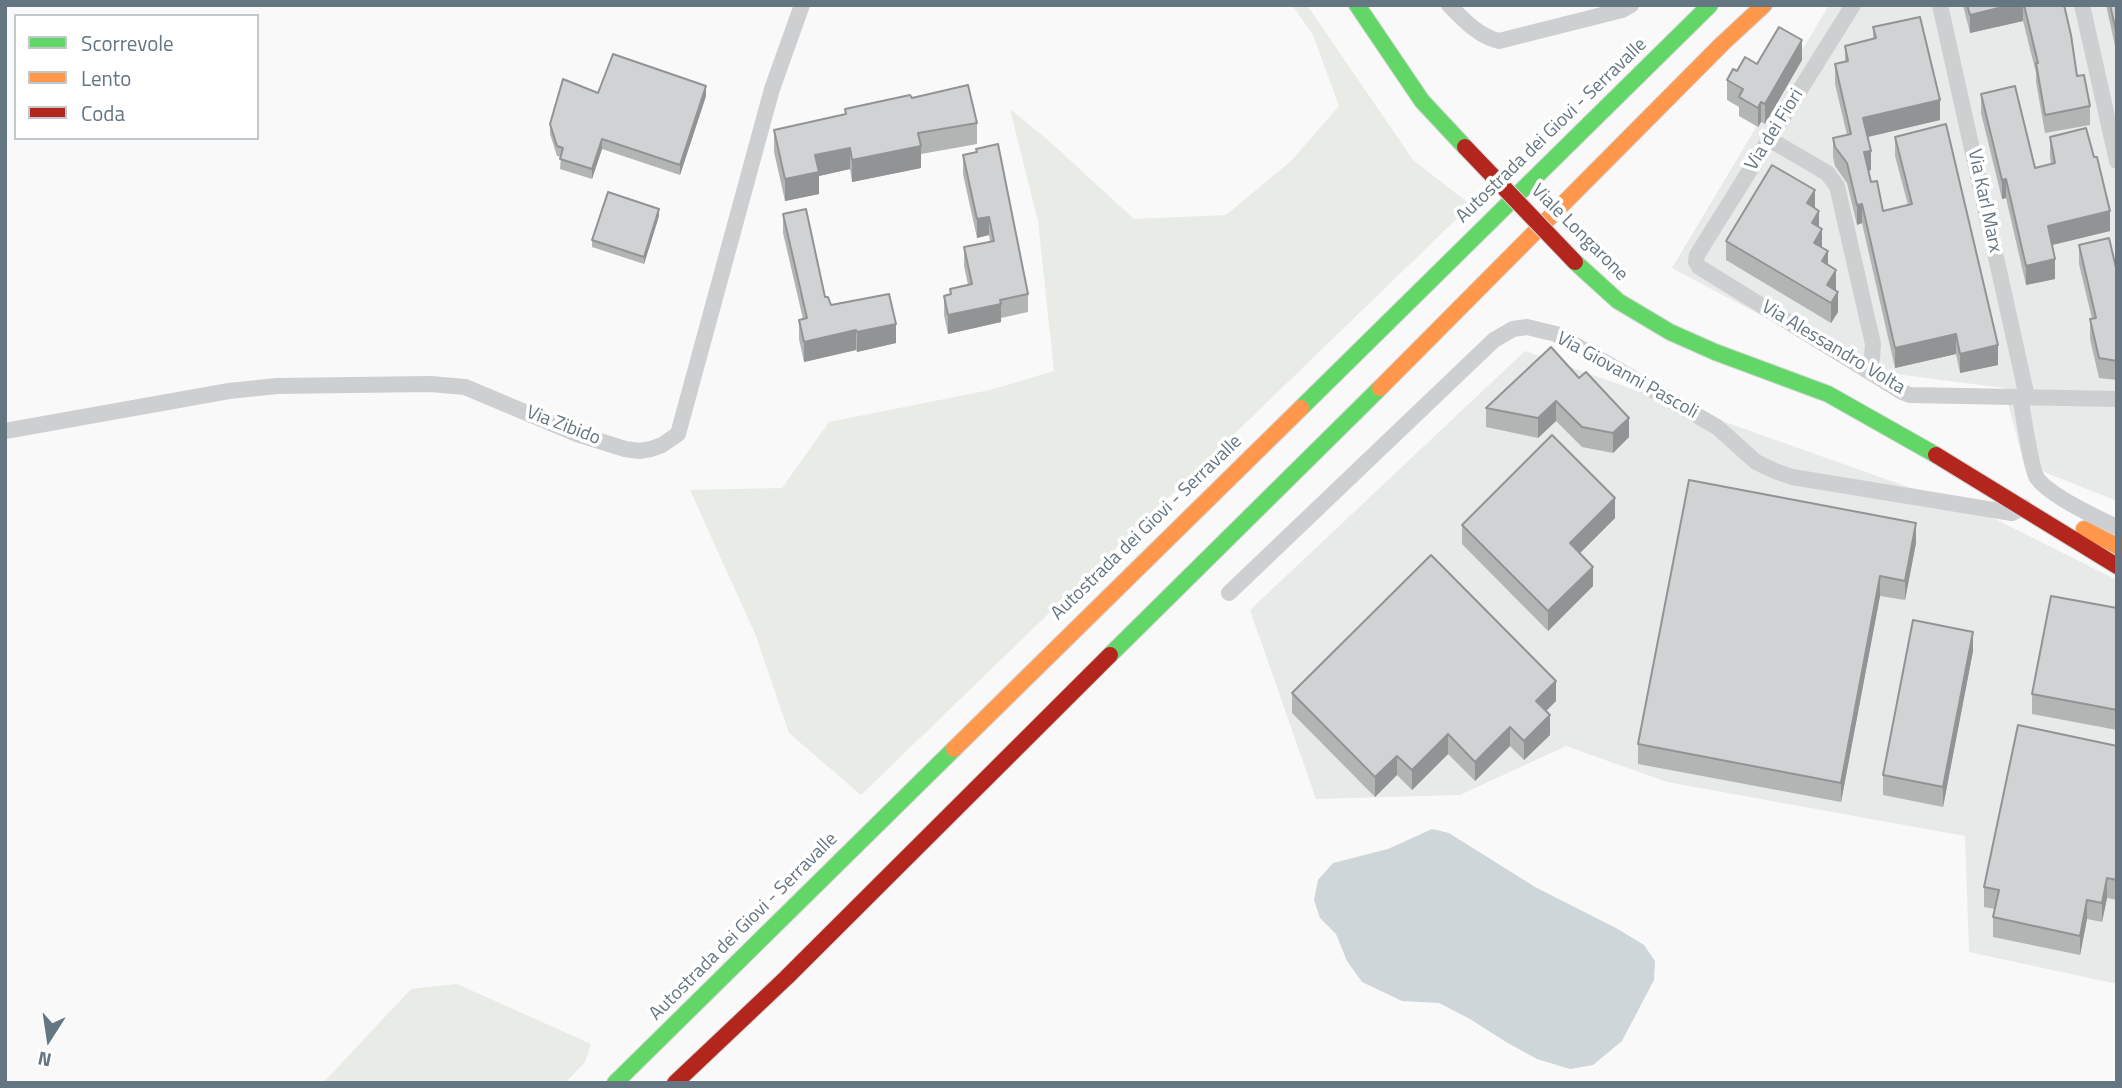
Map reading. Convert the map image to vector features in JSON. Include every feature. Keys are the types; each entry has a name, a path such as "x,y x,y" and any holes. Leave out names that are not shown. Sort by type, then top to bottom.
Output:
{"main road":[{"name":"Viale Longarone","path":"1357,5 1422,101 1575,262 1618,300 1670,332 1828,394 1913,441 1981,474 2117,566"},
{"name":"Autostrada dei Giovi - Serravalle","path":"615,1083 1710,5"},
{"path":"675,1083 806,958 1764,5"},
{"name":"Viale Longarone","path":"2028,505 2117,546"}],"street":[{"name":"Via Zibido","path":"5,431 229,391 277,386 430,384 465,387 577,434 625,449 639,451 662,445 678,434 772,89 802,5"},
{"path":"1449,5 1477,32 1499,41 1622,10 1631,5"},
{"name":"Via dei Fiori","path":"1696,255 1853,5"},
{"name":"Via Karl Marx","path":"1940,5 2024,397"},
{"path":"2082,5 2117,161"},
{"path":"1769,139 1826,173 1837,186 1873,344 1872,359 1866,370"},
{"name":"Via Alessandro Volta","path":"1696,255 1699,267 1910,395 2117,399"},
{"name":"Via Giovanni Pascoli","path":"1229,593 1494,340 1513,329 1527,327 1556,334 1645,385 1717,427 1756,462 1775,471 1793,477 2012,513 2028,505"},
{"path":"2024,397 2036,477 2047,488 2117,527"}],"shaded area":[{"path":"1292,5 1307,5 1413,160 1471,205 861,795 789,733 756,636 690,490 782,488 829,422 990,390 1054,371 1038,221 1010,109 1134,219 1226,215 1291,161 1339,106 1313,35"},
{"path":"1829,5 2117,5 2117,501 2024,464 2004,388 1864,370 1672,268"},
{"path":"1525,351 1987,515 2117,580 2117,984 1969,952 1965,836 1667,782 1566,746 1460,795 1316,799 1250,610"},
{"path":"1432,829 1449,833 1535,887 1616,928 1644,945 1655,961 1654,980 1622,1041 1593,1065 1570,1069 1537,1059 1439,1003 1402,1001 1362,982 1347,961 1336,934 1320,918 1314,900 1318,880 1333,863 1388,849"},
{"path":"457,984 591,1044 585,1062 565,1083 323,1083 411,989"}],"building":[{"path":"1967,5 2011,5 1970,15"},
{"path":"2024,5 2064,5 2077,76 2084,75 2090,106 2045,115 2038,63"},
{"path":"2110,5 2117,5 2117,35"},
{"path":"1920,17 1940,100 1863,118 1871,151 1864,152 1871,182 1877,181 1883,211 1912,204 1895,137 1946,124 1998,345 1960,354 1956,334 1895,348 1862,204 1857,205 1847,163 1835,147 1833,138 1851,134 1835,64 1848,61 1845,46 1876,38 1873,27"},
{"path":"1779,27 1802,40 1765,104 1761,102 1758,108 1739,97 1743,89 1727,80 1733,69 1737,71 1745,57 1757,64"},
{"path":"613,54 706,86 680,165 602,139 592,169 560,159 563,148 557,146 550,124 563,79 598,93"},
{"path":"968,85 977,123 918,133 921,146 852,160 850,148 815,155 819,172 785,179 774,130 846,114 845,109"},
{"path":"2015,86 2035,168 2055,163 2050,137 2086,128 2094,157 2097,157 2110,211 2048,226 2055,259 2026,266 2006,179 2002,180 1981,94"},
{"path":"998,144 1028,294 1000,300 1001,304 948,315 944,296 951,294 950,289 972,284 964,247 994,241 989,217 977,219 963,155"},
{"path":"1772,165 1815,190 1807,203 1819,211 1812,223 1822,229 1814,243 1828,251 1822,261 1836,270 1827,285 1838,292 1831,303 1726,241"},
{"path":"608,192 659,209 644,257 592,240"},
{"path":"806,209 825,297 828,297 831,305 889,294 896,324 804,342 799,320 807,318 783,214"},
{"path":"2109,238 2117,272 2117,361 2099,358 2090,319 2096,318 2079,245"},
{"path":"1551,347 1579,378 1586,372 1629,418 1613,433 1582,427 1556,401 1538,418 1486,408"},
{"path":"1552,435 1615,498 1570,543 1593,567 1548,611 1462,525"},
{"path":"1689,480 1916,523 1905,581 1880,576 1841,783 1638,744"},
{"path":"1431,555 1556,681 1536,701 1550,715 1524,741 1510,727 1475,762 1448,734 1412,770 1397,756 1375,777 1292,693"},
{"path":"2051,596 2117,608 2117,710 2032,694"},
{"path":"1913,620 1973,632 1943,787 1883,775"},
{"path":"2018,725 2117,746 2117,880 2107,878 2102,903 2087,900 2080,936 1993,917 1999,890 1984,887"}],"traffic: fast":[{"path":"1357,5 1422,101 1465,147"},
{"path":"1301,408 1710,5"},
{"path":"1575,262 1618,301 1670,332 1715,352 1828,394 1936,455"},
{"path":"1110,655 1380,388"},
{"path":"615,1083 954,749"}],"traffic: slow":[{"path":"1380,388 1764,5"},
{"path":"954,749 1301,408"},
{"path":"2084,529 2117,546"}],"traffic: jam":[{"path":"1465,147 1575,262"},
{"path":"1936,455 2117,566"},
{"path":"675,1083 786,978 1110,655"}]}
